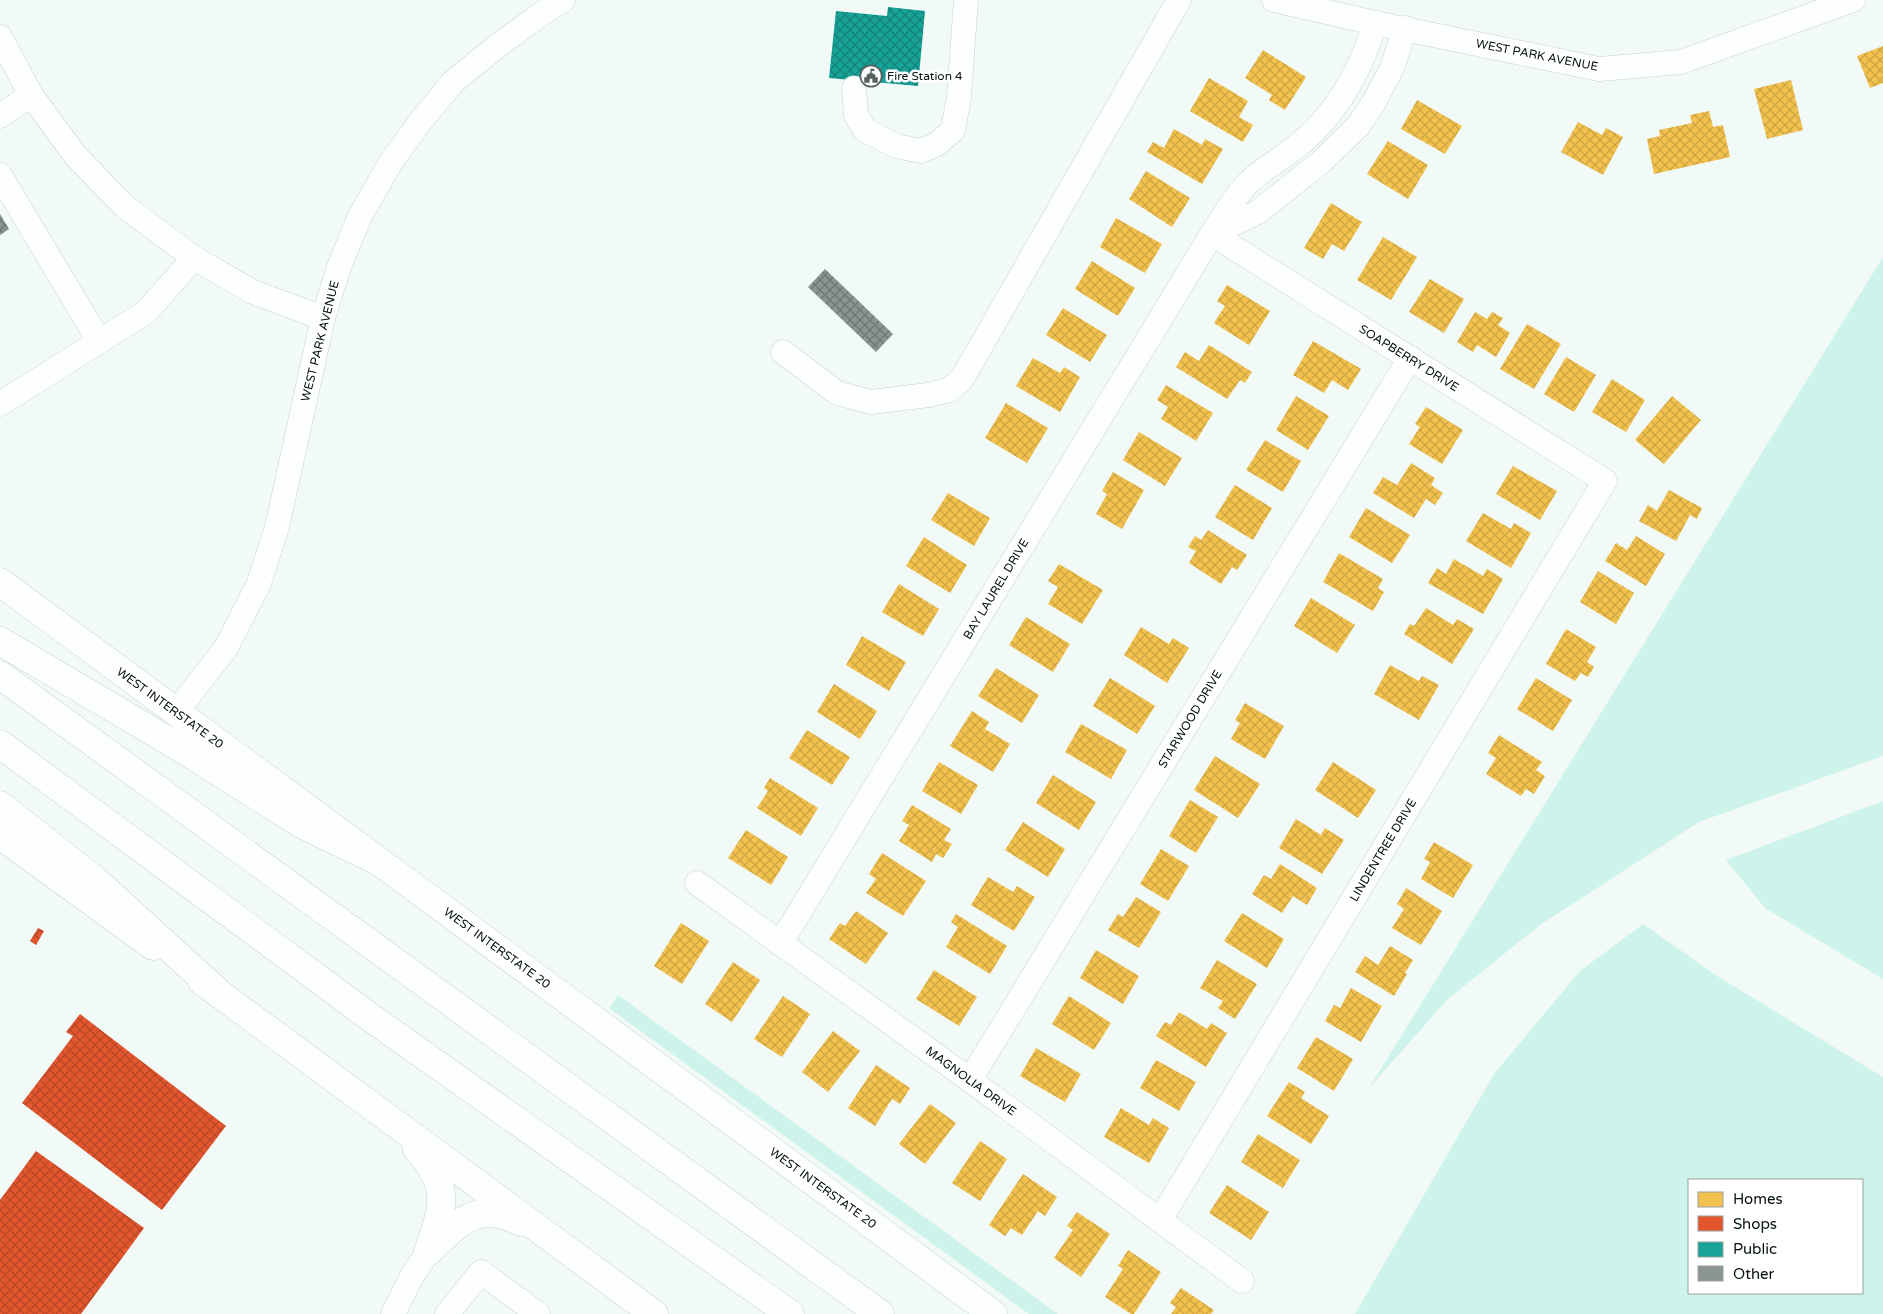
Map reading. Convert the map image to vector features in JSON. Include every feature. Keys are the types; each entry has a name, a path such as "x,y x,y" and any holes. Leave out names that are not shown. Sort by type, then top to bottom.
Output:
{"main road":[{"name":"WEST INTERSTATE 20","path":"0,582 993,1314"},
{"path":"0,641 184,750 302,825 380,862"},
{"path":"0,675 880,1314"},
{"path":"0,744 374,1020 790,1314"},
{"path":"0,805 96,881 221,995"},
{"path":"0,835 221,995 654,1314"},
{"path":"393,1122 431,1164 443,1196 440,1218 428,1252"},
{"path":"428,1252 458,1223 475,1215 494,1213 514,1219 546,1234"}],"street":[{"path":"854,88 856,115 865,130 896,146 921,151 937,144 953,130 959,97 966,0"},
{"path":"783,352 837,393 871,402 928,396 948,390 962,379 1179,0"},
{"name":"WEST PARK AVENUE","path":"1274,0 1375,23 1599,69 1681,62 1853,0"},
{"name":"WEST PARK AVENUE","path":"176,712 226,648 259,583 277,527 323,318 339,267 360,216 391,162 420,122 453,82 548,4"},
{"name":"BAY LAUREL DRIVE","path":"780,944 1233,201 1248,183 1303,141 1324,119 1342,94 1366,50 1375,23"},
{"path":"1212,234 1258,212 1321,162 1358,126 1374,102 1392,68 1405,28"},
{"path":"0,37 31,95 75,154 124,206 194,258 253,292 323,318"},
{"path":"0,116 31,95"},
{"path":"1303,141 1321,162"},
{"path":"0,175 99,341"},
{"name":"SOAPBERRY DRIVE","path":"1212,234 1605,481"},
{"path":"0,404 146,312 194,258"},
{"name":"STARWOOD DRIVE","path":"970,1080 1410,358"},
{"name":"LINDENTREE DRIVE","path":"1160,1220 1605,481"},
{"name":"MAGNOLIA DRIVE","path":"697,883 970,1080 1242,1281"},
{"path":"393,1314 412,1276 428,1252"},
{"path":"450,1313 481,1272 538,1314"}],"green space":[{"path":"1883,257 1883,756 1699,822 1540,925 1447,1000 1369,1088"},
{"path":"1883,801 1883,979 1765,908 1726,860"},
{"path":"1643,924 1717,976 1883,1077 1883,1314 1355,1314 1494,1074 1580,971"},
{"path":"618,995 1058,1314 1029,1314 609,1008"}],"building: Homes":[{"path":"1883,46 1883,83 1870,88 1857,56"},
{"path":"1263,50 1306,77 1285,110 1269,100 1272,95 1245,78"},
{"path":"1209,78 1248,101 1239,117 1253,125 1243,142 1190,111"},
{"path":"1791,80 1803,130 1767,139 1754,89"},
{"path":"1417,100 1462,126 1445,154 1401,129"},
{"path":"1709,111 1713,127 1723,125 1730,157 1654,174 1647,139 1660,136 1659,130 1692,123 1690,115"},
{"path":"1578,122 1602,135 1606,128 1623,137 1603,175 1561,152"},
{"path":"1174,129 1202,145 1205,139 1223,149 1202,184 1147,152 1153,142 1164,148"},
{"path":"1388,141 1428,165 1408,199 1367,174"},
{"path":"1146,171 1190,198 1172,227 1129,199"},
{"path":"1331,203 1362,222 1344,251 1332,244 1323,259 1304,248"},
{"path":"1116,218 1162,244 1145,273 1100,247"},
{"path":"1383,237 1417,257 1391,300 1357,280"},
{"path":"1092,261 1135,288 1118,316 1075,289"},
{"path":"1430,279 1464,299 1444,333 1409,312"},
{"path":"1227,285 1270,311 1249,345 1214,323 1225,306 1217,301"},
{"path":"1063,308 1107,335 1090,362 1046,335"},
{"path":"1475,312 1487,319 1492,312 1503,318 1498,325 1510,333 1496,357 1477,345 1473,352 1457,342"},
{"path":"1527,324 1561,344 1534,389 1500,369"},
{"path":"1313,341 1361,369 1348,390 1332,380 1324,393 1293,375"},
{"path":"1209,345 1252,372 1245,383 1240,380 1227,399 1176,367 1185,352 1199,361"},
{"path":"1566,357 1596,375 1574,412 1544,394"},
{"path":"1033,358 1060,373 1064,367 1080,377 1060,412 1016,386"},
{"path":"1612,379 1645,400 1626,432 1592,412"},
{"path":"1166,385 1213,413 1196,441 1161,419 1168,407 1157,400"},
{"path":"1296,396 1329,416 1308,450 1276,430"},
{"path":"1672,396 1701,420 1664,464 1635,440"},
{"path":"1006,403 1048,428 1027,463 985,438"},
{"path":"1426,407 1463,430 1442,464 1409,444 1420,427 1415,424"},
{"path":"1139,432 1182,458 1165,486 1123,460"},
{"path":"1265,440 1301,461 1283,492 1246,470"},
{"path":"1411,463 1435,478 1431,485 1443,493 1435,505 1426,499 1414,518 1373,493 1383,477 1397,485"},
{"path":"1513,466 1557,491 1540,520 1496,494"},
{"path":"1113,472 1144,490 1122,529 1096,514 1107,494 1102,491"},
{"path":"1235,485 1272,508 1253,540 1215,517"},
{"path":"1669,490 1702,508 1697,519 1690,515 1676,541 1639,521 1648,505 1657,511"},
{"path":"948,493 990,518 974,546 931,520"},
{"path":"1366,508 1410,535 1392,563 1349,537"},
{"path":"1483,513 1511,529 1514,523 1531,533 1511,568 1466,541"},
{"path":"1208,530 1247,555 1237,570 1232,567 1221,584 1189,563 1196,551 1188,547 1195,536 1201,540"},
{"path":"1636,536 1665,554 1646,586 1605,561 1616,543 1627,550"},
{"path":"924,537 967,565 950,593 906,566"},
{"path":"1339,553 1383,579 1378,588 1384,592 1373,611 1323,582"},
{"path":"1454,559 1483,576 1487,569 1503,579 1483,614 1428,583 1437,568 1446,574"},
{"path":"1059,564 1103,590 1082,624 1048,604 1058,587 1048,581"},
{"path":"1598,571 1634,593 1616,624 1580,602"},
{"path":"899,584 939,609 923,636 882,612"},
{"path":"1311,598 1355,625 1337,653 1294,626"},
{"path":"1426,608 1453,625 1457,619 1474,629 1452,664 1404,634 1410,624 1414,626"},
{"path":"1026,617 1070,644 1053,672 1009,645"},
{"path":"1141,627 1169,644 1173,638 1189,648 1167,683 1124,655"},
{"path":"1566,629 1596,647 1587,662 1594,667 1588,677 1581,673 1575,681 1546,664"},
{"path":"862,636 906,662 889,691 846,665"},
{"path":"1390,665 1419,681 1422,676 1439,685 1419,720 1374,694"},
{"path":"996,668 1039,695 1022,723 978,696"},
{"path":"1110,678 1155,706 1137,734 1093,706"},
{"path":"1536,678 1572,700 1553,731 1517,709"},
{"path":"834,684 877,711 860,739 817,712"},
{"path":"1245,703 1284,726 1265,759 1231,739 1240,723 1235,720"},
{"path":"972,711 989,722 985,729 1010,744 993,772 950,746"},
{"path":"1081,724 1127,750 1111,779 1065,752"},
{"path":"807,730 850,757 832,785 789,758"},
{"path":"1499,735 1542,762 1536,770 1545,776 1534,794 1526,789 1521,796 1486,774 1496,758 1488,753"},
{"path":"1215,756 1260,784 1238,818 1194,790"},
{"path":"939,762 978,785 961,814 922,791"},
{"path":"1333,762 1376,790 1358,818 1315,790"},
{"path":"1053,775 1096,802 1079,830 1036,803"},
{"path":"770,778 818,808 801,836 757,808 768,791 764,788"},
{"path":"1190,800 1218,817 1196,853 1169,836"},
{"path":"912,805 951,829 944,840 952,844 943,858 936,854 932,862 899,841 909,825 902,821"},
{"path":"1296,819 1321,835 1325,828 1344,840 1322,874 1279,848"},
{"path":"1023,822 1065,849 1048,877 1005,850"},
{"path":"746,830 788,857 771,885 728,858"},
{"path":"1434,842 1473,865 1453,898 1421,879 1430,862 1424,859"},
{"path":"1161,849 1189,866 1168,901 1140,884"},
{"path":"882,853 926,881 903,916 866,893 876,879 869,874"},
{"path":"1280,864 1317,888 1307,905 1293,896 1282,913 1252,894 1264,875 1271,879"},
{"path":"988,877 1013,892 1017,886 1035,897 1014,931 971,905"},
{"path":"1406,888 1442,911 1421,945 1392,928 1404,909 1397,904"},
{"path":"1136,897 1161,912 1139,948 1108,930 1118,914 1123,917"},
{"path":"856,911 888,933 866,964 829,939 840,923 845,926"},
{"path":"1242,913 1284,939 1267,968 1224,941"},
{"path":"956,914 1007,946 990,974 946,947 958,927 951,922"},
{"path":"681,923 709,941 682,984 654,966"},
{"path":"1390,946 1413,960 1394,996 1355,972 1365,956 1378,965"},
{"path":"1096,950 1139,976 1123,1004 1080,978"},
{"path":"1217,960 1257,984 1235,1019 1218,1008 1223,1001 1200,988"},
{"path":"733,962 760,980 732,1022 705,1004"},
{"path":"934,970 977,997 959,1026 916,999"},
{"path":"1351,988 1382,1006 1361,1042 1325,1021 1334,1005 1340,1008"},
{"path":"783,996 810,1014 782,1057 754,1039"},
{"path":"1069,996 1111,1023 1094,1050 1052,1024"},
{"path":"1179,1012 1207,1029 1211,1023 1227,1033 1206,1067 1156,1036 1165,1022 1171,1025"},
{"path":"833,1031 860,1051 828,1092 802,1072"},
{"path":"1316,1037 1353,1059 1334,1091 1297,1068"},
{"path":"1036,1048 1081,1074 1065,1102 1020,1076"},
{"path":"1156,1060 1196,1082 1179,1111 1140,1088"},
{"path":"876,1065 910,1088 900,1104 892,1099 875,1126 848,1108"},
{"path":"1289,1082 1305,1092 1301,1098 1329,1116 1311,1144 1267,1116"},
{"path":"930,1104 956,1123 925,1164 899,1144"},
{"path":"1121,1108 1149,1125 1153,1118 1169,1128 1149,1163 1104,1137"},
{"path":"1258,1134 1300,1160 1283,1188 1241,1162"},
{"path":"980,1141 1007,1159 980,1201 952,1183"},
{"path":"1023,1174 1057,1197 1045,1216 1038,1211 1022,1235 1011,1228 1005,1236 989,1225"},
{"path":"1227,1185 1269,1212 1251,1240 1209,1213"},
{"path":"1077,1212 1110,1234 1081,1277 1054,1258 1073,1230 1067,1226"},
{"path":"1128,1250 1161,1272 1134,1314 1131,1314 1105,1297 1123,1269 1118,1266"},
{"path":"1181,1288 1214,1310 1211,1314 1171,1314 1176,1307 1170,1303"}],"building: Shops":[{"path":"38,928 44,931 36,945 30,941"},
{"path":"80,1014 226,1126 162,1210 22,1103 73,1036 66,1032"},
{"path":"36,1151 144,1228 81,1314 0,1314 0,1200"}],"building: Public":[{"path":"888,7 925,11 918,86 829,78 836,11 887,16"}],"building: Other":[{"path":"0,214 9,229 0,235"},
{"path":"825,269 893,334 876,352 808,287"}],"place":[{"name":"Fire Station 4","path":"871,76"}]}
